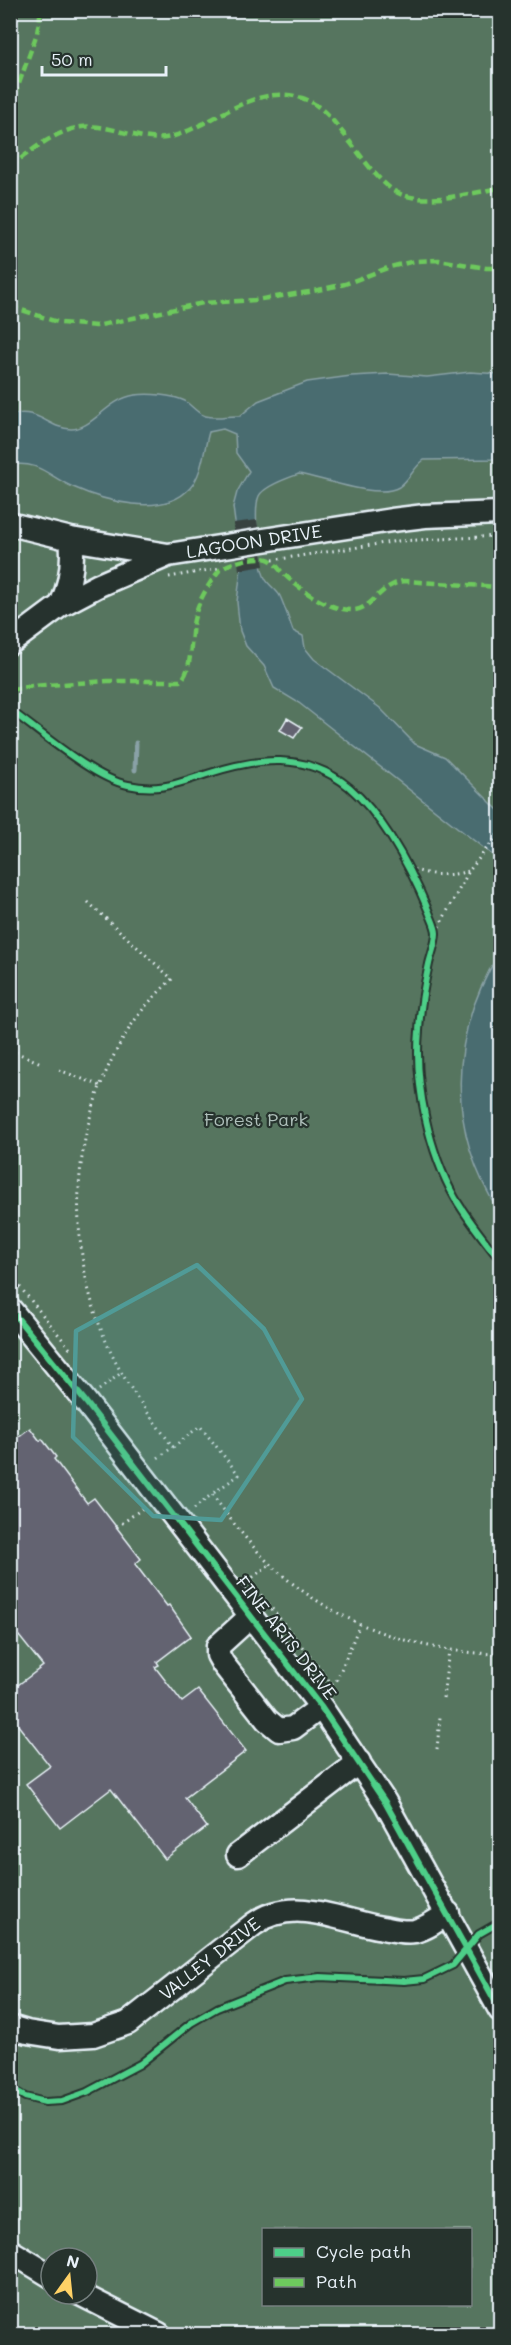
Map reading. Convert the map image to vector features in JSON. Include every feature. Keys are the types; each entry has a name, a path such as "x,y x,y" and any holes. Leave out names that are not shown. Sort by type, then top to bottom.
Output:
{"street":[{"name":"LAGOON DRIVE","path":"10,524 70,539 168,555 235,546 265,551 392,520 425,516 501,513"},
{"path":"61,605 71,576 73,557 70,539"},
{"path":"10,643 61,605 99,585 168,555"},
{"name":"FINE ARTS DRIVE","path":"10,1309 85,1401 321,1707 359,1762 448,1913 501,2010"},
{"path":"251,1616 218,1646 219,1659 267,1720 279,1731 293,1728 321,1707"},
{"path":"238,1855 359,1762"},
{"name":"VALLEY DRIVE","path":"10,2026 27,2032 59,2037 93,2035 128,2023 263,1918 274,1913 311,1911 376,1927 408,1931 422,1928 448,1913"},
{"path":"10,2251 39,2269"},
{"path":"99,2304 159,2334"}],"path":[{"path":"265,551 501,536"},
{"path":"161,578 221,568"},
{"path":"434,942 436,932 469,871 501,832"},
{"path":"402,858 413,878"},
{"path":"408,867 419,872 449,876 469,871"},
{"path":"88,902 172,979 131,1026 101,1086 84,1149 78,1220 83,1270 92,1306 105,1341 121,1373 143,1408 174,1447"},
{"path":"433,924 436,932"},
{"path":"10,1050 41,1063"},
{"path":"59,1070 101,1086"},
{"path":"93,1395 121,1373"},
{"path":"155,1460 200,1426 239,1475 194,1509"},
{"path":"212,1494 270,1564 315,1599 360,1624 411,1642 449,1650 501,1654"},
{"path":"117,1527 143,1508"},
{"path":"241,1587 270,1564"},
{"path":"332,1684 339,1674 360,1624"},
{"path":"443,1698 449,1650"},
{"path":"437,1749 440,1717"}],"highlighted area":[{"path":"197,1265 264,1329 302,1399 221,1520 153,1516 73,1437 76,1331"}],"green space":[{"name":"Forest Park","path":"11,11 500,11 500,2334 11,2334"}],"water":[{"path":"470,372 500,374 500,459 424,460 399,487 378,491 350,487 299,474 262,492 257,502 257,524 265,578 280,596 293,631 303,636 305,648 314,659 380,708 415,744 445,757 500,812 500,861 299,703 274,688 264,666 246,646 240,631 237,602 241,568 233,507 237,492 249,471 236,453 235,434 223,429 209,432 200,469 190,488 178,497 149,505 101,497 73,487 37,467 11,465 11,415 20,413 36,416 63,428 79,428 116,402 135,395 147,394 180,399 200,414 207,416 240,416 258,401 307,382 351,376 388,374 427,377"},
{"path":"500,952 500,1213 482,1181 470,1149 463,1116 460,1082 463,1049 470,1016 483,984"}],"pier":[{"path":"257,520 264,566 239,570 233,523"}],"building":[{"path":"287,718 302,727 294,738 280,730"},
{"path":"30,1428 56,1457 54,1459 87,1503 94,1498 141,1559 135,1564 191,1636 157,1662 159,1665 155,1667 182,1702 198,1690 246,1751 185,1798 207,1827 165,1859 111,1789 60,1828 26,1784 50,1766 10,1715 10,1691 43,1666 19,1636 10,1643 10,1443"}],"waterway":[{"path":"135,770 136,743"}],"marked path":[{"path":"10,109 37,33 41,10"},
{"path":"10,167 47,140 72,129 99,127 149,138 174,136 252,100 285,95 302,98 325,112 377,176 401,194 428,199 500,188"},
{"path":"10,306 60,323 96,326 203,303 255,300 309,292 345,284 390,267 415,261 439,260 486,268 500,268"},
{"path":"10,690 32,686 108,681 180,681 187,669 193,624 204,593 218,572 227,565 243,560 258,558 270,560 307,593 324,603 350,610 364,607 395,583 404,581 500,587"}],"cycle path":[{"path":"10,710 83,764 114,781 128,785 159,787 244,764 280,761 298,763 332,775 362,800 396,845 414,879 435,928 435,941 424,989 419,1031 419,1073 425,1117 438,1160 455,1198 500,1260"},
{"path":"10,1309 85,1401 321,1707 385,1802 500,2010"},
{"path":"10,2088 25,2097 45,2102 62,2101 87,2092 140,2064 191,2023 217,2008 285,1981 320,1977 404,1981 424,1979 453,1965 479,1934 500,1922"}]}
